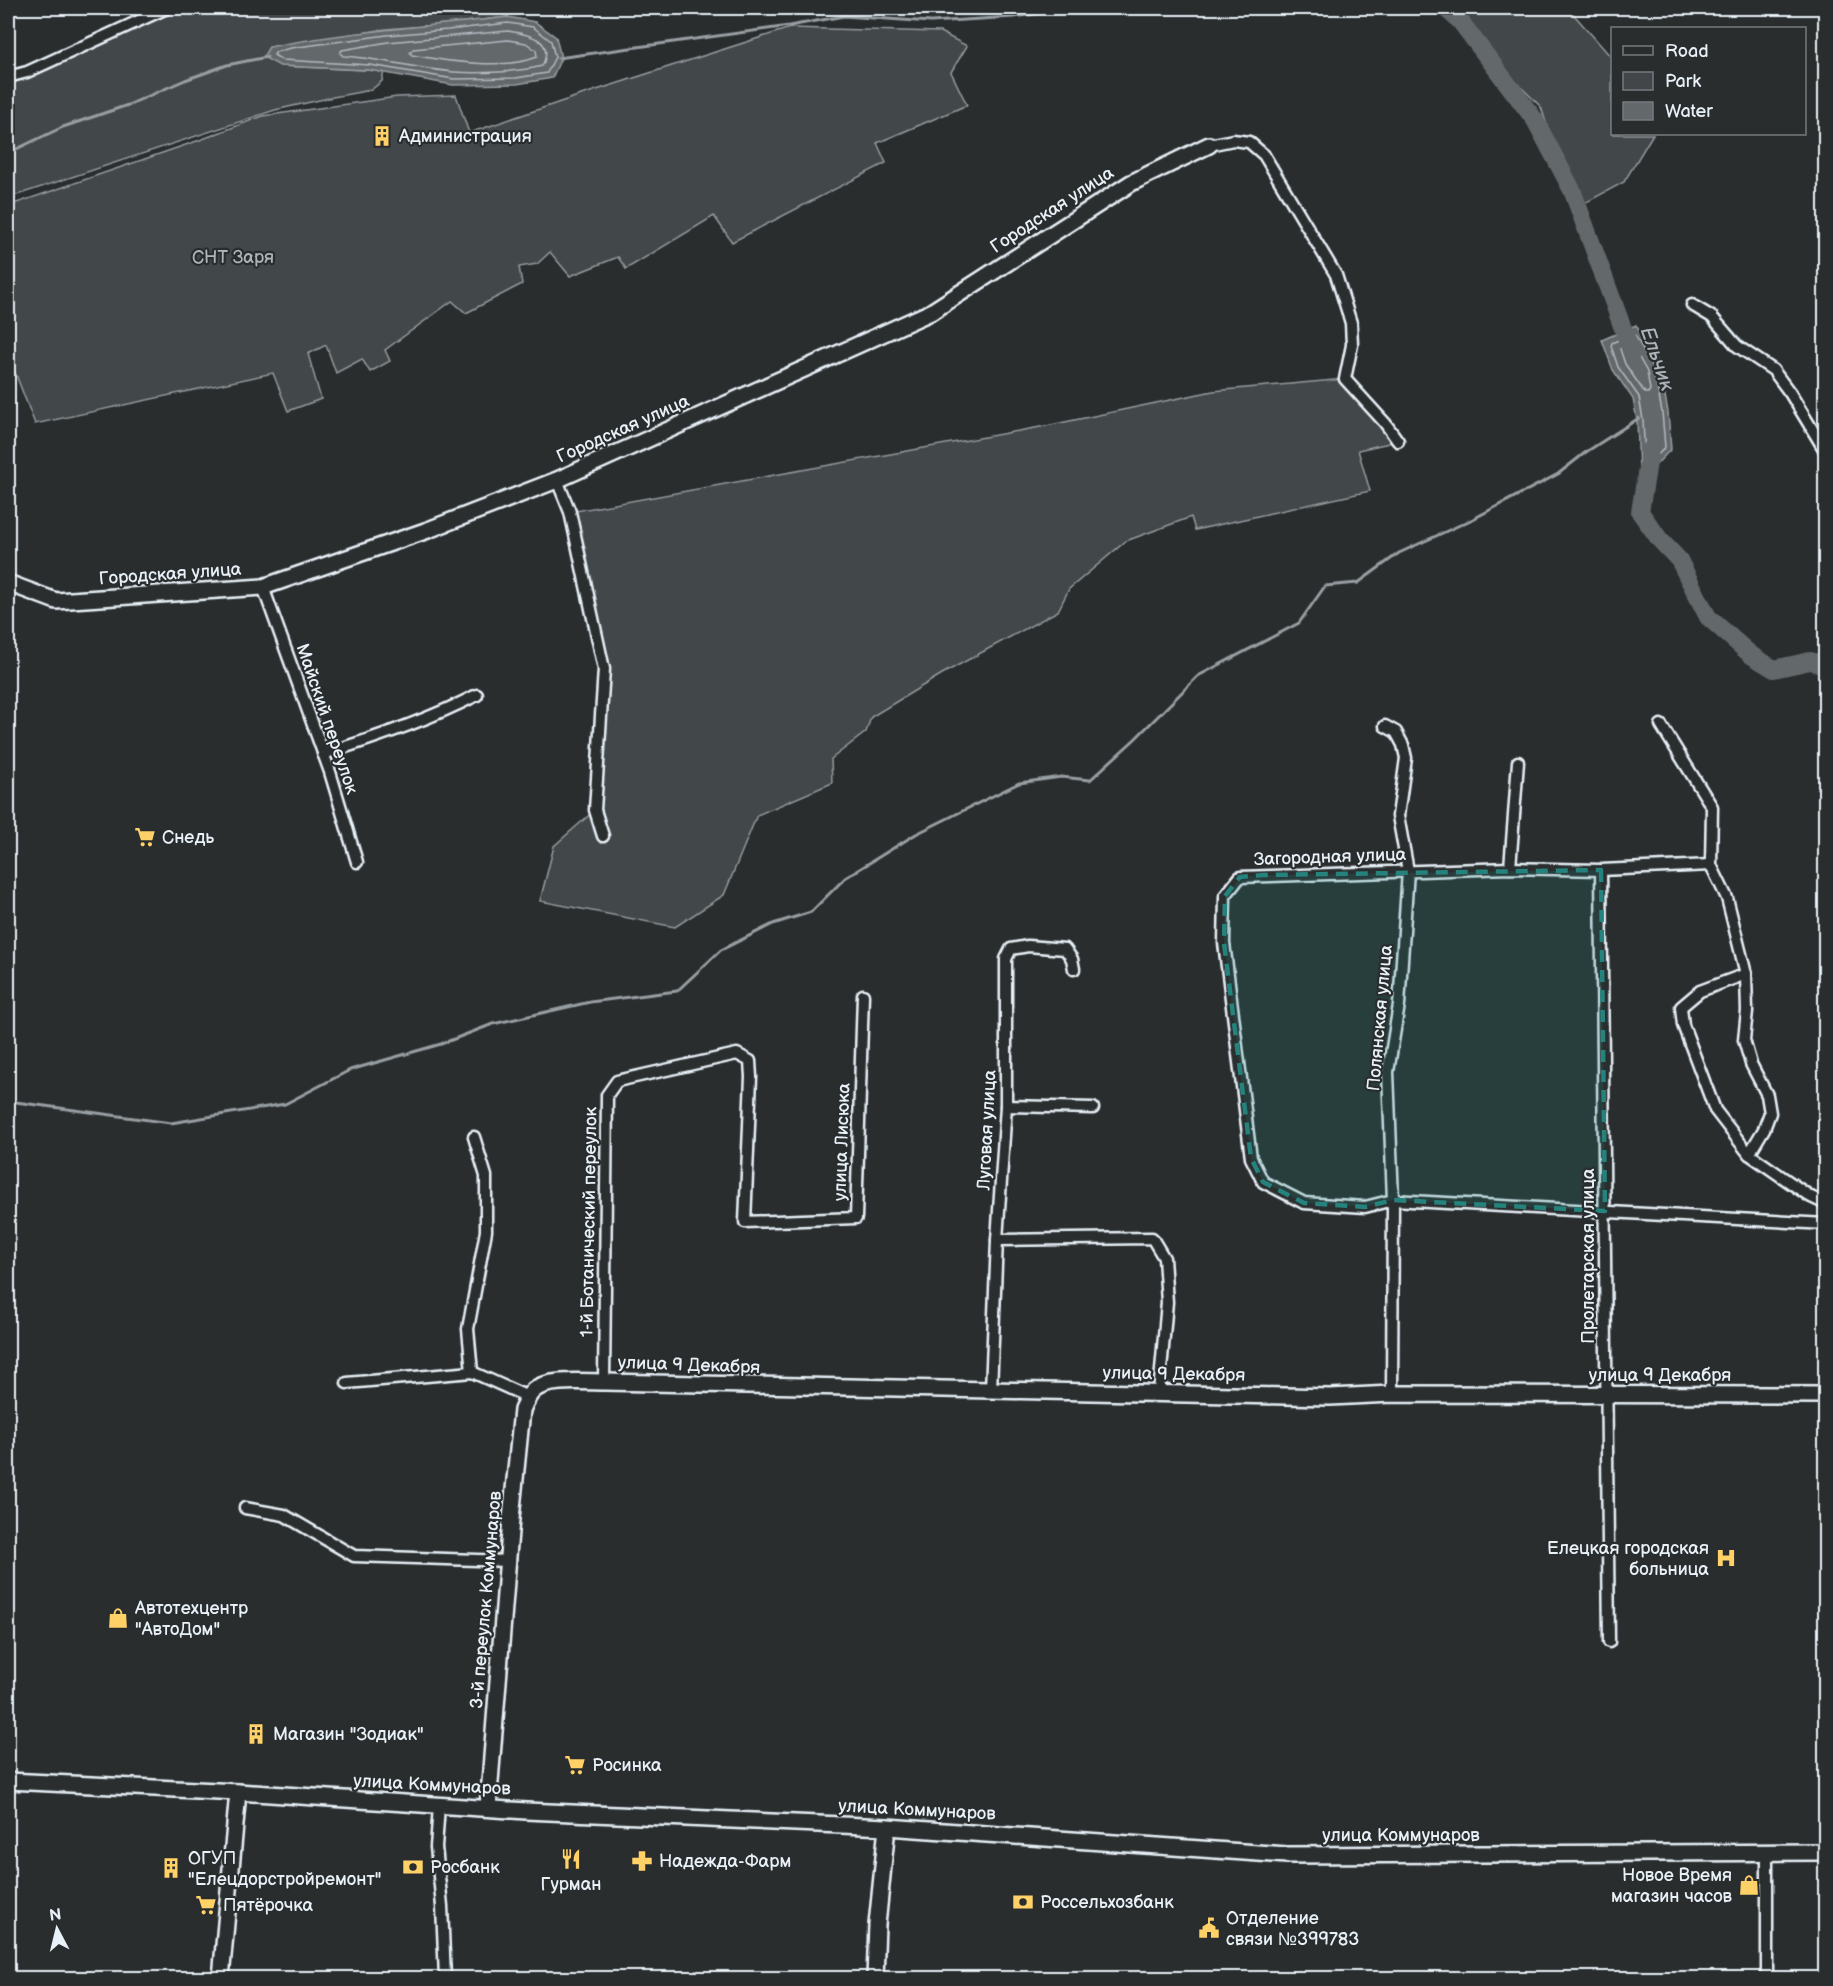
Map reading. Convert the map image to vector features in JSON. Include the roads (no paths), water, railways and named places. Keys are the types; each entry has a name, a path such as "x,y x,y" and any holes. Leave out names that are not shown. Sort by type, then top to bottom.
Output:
{"street":[{"path":"8,77 27,72 167,8"},
{"path":"1209,145 1233,140 1249,142 1264,155 1336,275 1351,323 1352,345 1345,379 1385,423 1398,441"},
{"name":"Городская улица","path":"8,583 56,601 263,587 428,530 557,480 931,312 1131,183 1209,145"},
{"path":"1692,305 1712,317 1737,346 1773,370 1826,452"},
{"path":"557,480 570,512 604,669 595,810 603,836"},
{"name":"Майский переулок","path":"263,587 323,754 357,862"},
{"path":"323,754 437,715 477,695"},
{"path":"1661,725 1712,807 1710,865 1727,898 1746,974 1744,1040 1751,1064 1767,1095 1770,1113 1764,1129 1749,1154"},
{"name":"Полянская улица","path":"1386,726 1396,732 1403,745 1406,758 1398,816 1408,871 1399,1005 1388,1072 1392,1200 1392,1394"},
{"path":"1510,868 1518,762"},
{"name":"Загородная улица","path":"1392,1200 1365,1207 1304,1203 1263,1182 1251,1158 1224,943 1225,896 1240,877 1510,868 1601,870 1710,865"},
{"name":"Пролетарская улица","path":"1601,870 1608,1642"},
{"name":"Луговая улица","path":"991,1390 997,1240 1006,1106 1006,959 1011,948 1028,946 1065,949 1072,959 1074,969"},
{"path":"1746,974 1700,991 1681,1006 1683,1025 1715,1110 1749,1154 1811,1197 1826,1204"},
{"name":"улица Лисюка","path":"737,1054 750,1061 751,1077 745,1222 856,1218 863,995"},
{"name":"1-й Ботанический переулок","path":"604,1382 607,1095 617,1081 737,1054"},
{"path":"1006,1106 1093,1108"},
{"path":"472,1372 468,1329 486,1231 486,1176 474,1137"},
{"path":"1392,1200 1826,1224"},
{"path":"997,1240 1152,1238 1164,1258 1167,1302 1159,1393"},
{"path":"346,1383 472,1372 528,1397"},
{"name":"улица 9 Декабря","path":"528,1397 535,1389 547,1383 604,1382 1330,1397 1392,1394 1826,1395"},
{"name":"3-й переулок Коммунаров","path":"488,1807 522,1410 528,1397"},
{"path":"245,1508 284,1515 354,1556 508,1561"},
{"name":"улица Коммунаров","path":"8,1781 238,1792 439,1806 886,1827 1287,1855 1826,1852"},
{"path":"221,1978 238,1792"},
{"path":"439,1806 436,1848 442,1906 445,1978"},
{"path":"875,1978 877,1924 886,1827"},
{"path":"1767,1853 1767,1978"}],"water":[{"path":"508,17 535,22 556,37 561,58 552,78 517,84 453,85 369,70 280,66 263,57 269,47 299,42 358,33"},
{"path":"1636,325 1660,368 1668,412 1671,449 1647,474 1639,473 1637,420 1633,399 1613,370 1602,340"}],"waterway":[{"path":"558,58 789,26 844,16 931,22 1014,17 1076,8"},
{"name":"Ельчик","path":"1445,8 1460,21 1535,120 1572,190 1632,353"},
{"path":"8,153 63,127 128,105 185,80 227,65 267,57"},
{"path":"8,1101 171,1123 285,1104 350,1070 441,1044 493,1024 590,1002 677,991 721,950 773,924 811,912 845,878 916,834 1019,783 1061,777 1090,780 1198,676 1299,623 1325,586 1358,583 1399,553 1473,519 1558,474 1586,452 1639,418"},
{"name":"Ельчик","path":"1650,450 1640,512 1660,540 1679,560 1708,617 1751,655 1774,669 1810,661 1826,665"}],"place":[{"name":"Администрация","path":"382,136"},
{"name":"Снедь","path":"145,837"},
{"name":"Елецкая городская больница","path":"1726,1558"},
{"name":"Автотехцентр \"АвтоДом\"","path":"118,1618"},
{"name":"Магазин \"Зодиак\"","path":"256,1734"},
{"name":"Росинка","path":"575,1765"},
{"name":"Гурман","path":"571,1859"},
{"name":"Надежда-Фарм","path":"642,1861"},
{"name":"Росбанк","path":"413,1867"},
{"name":"ОГУП \"Елецдорстройремонт\"","path":"171,1868"},
{"name":"Новое Время магазин часов","path":"1749,1885"},
{"name":"Россельхозбанк","path":"1023,1902"},
{"name":"Пятёрочка","path":"206,1905"},
{"name":"Отделение связи №399783","path":"1209,1928"}],"park label":[{"name":"СНТ Заря","path":"233,257"}]}
